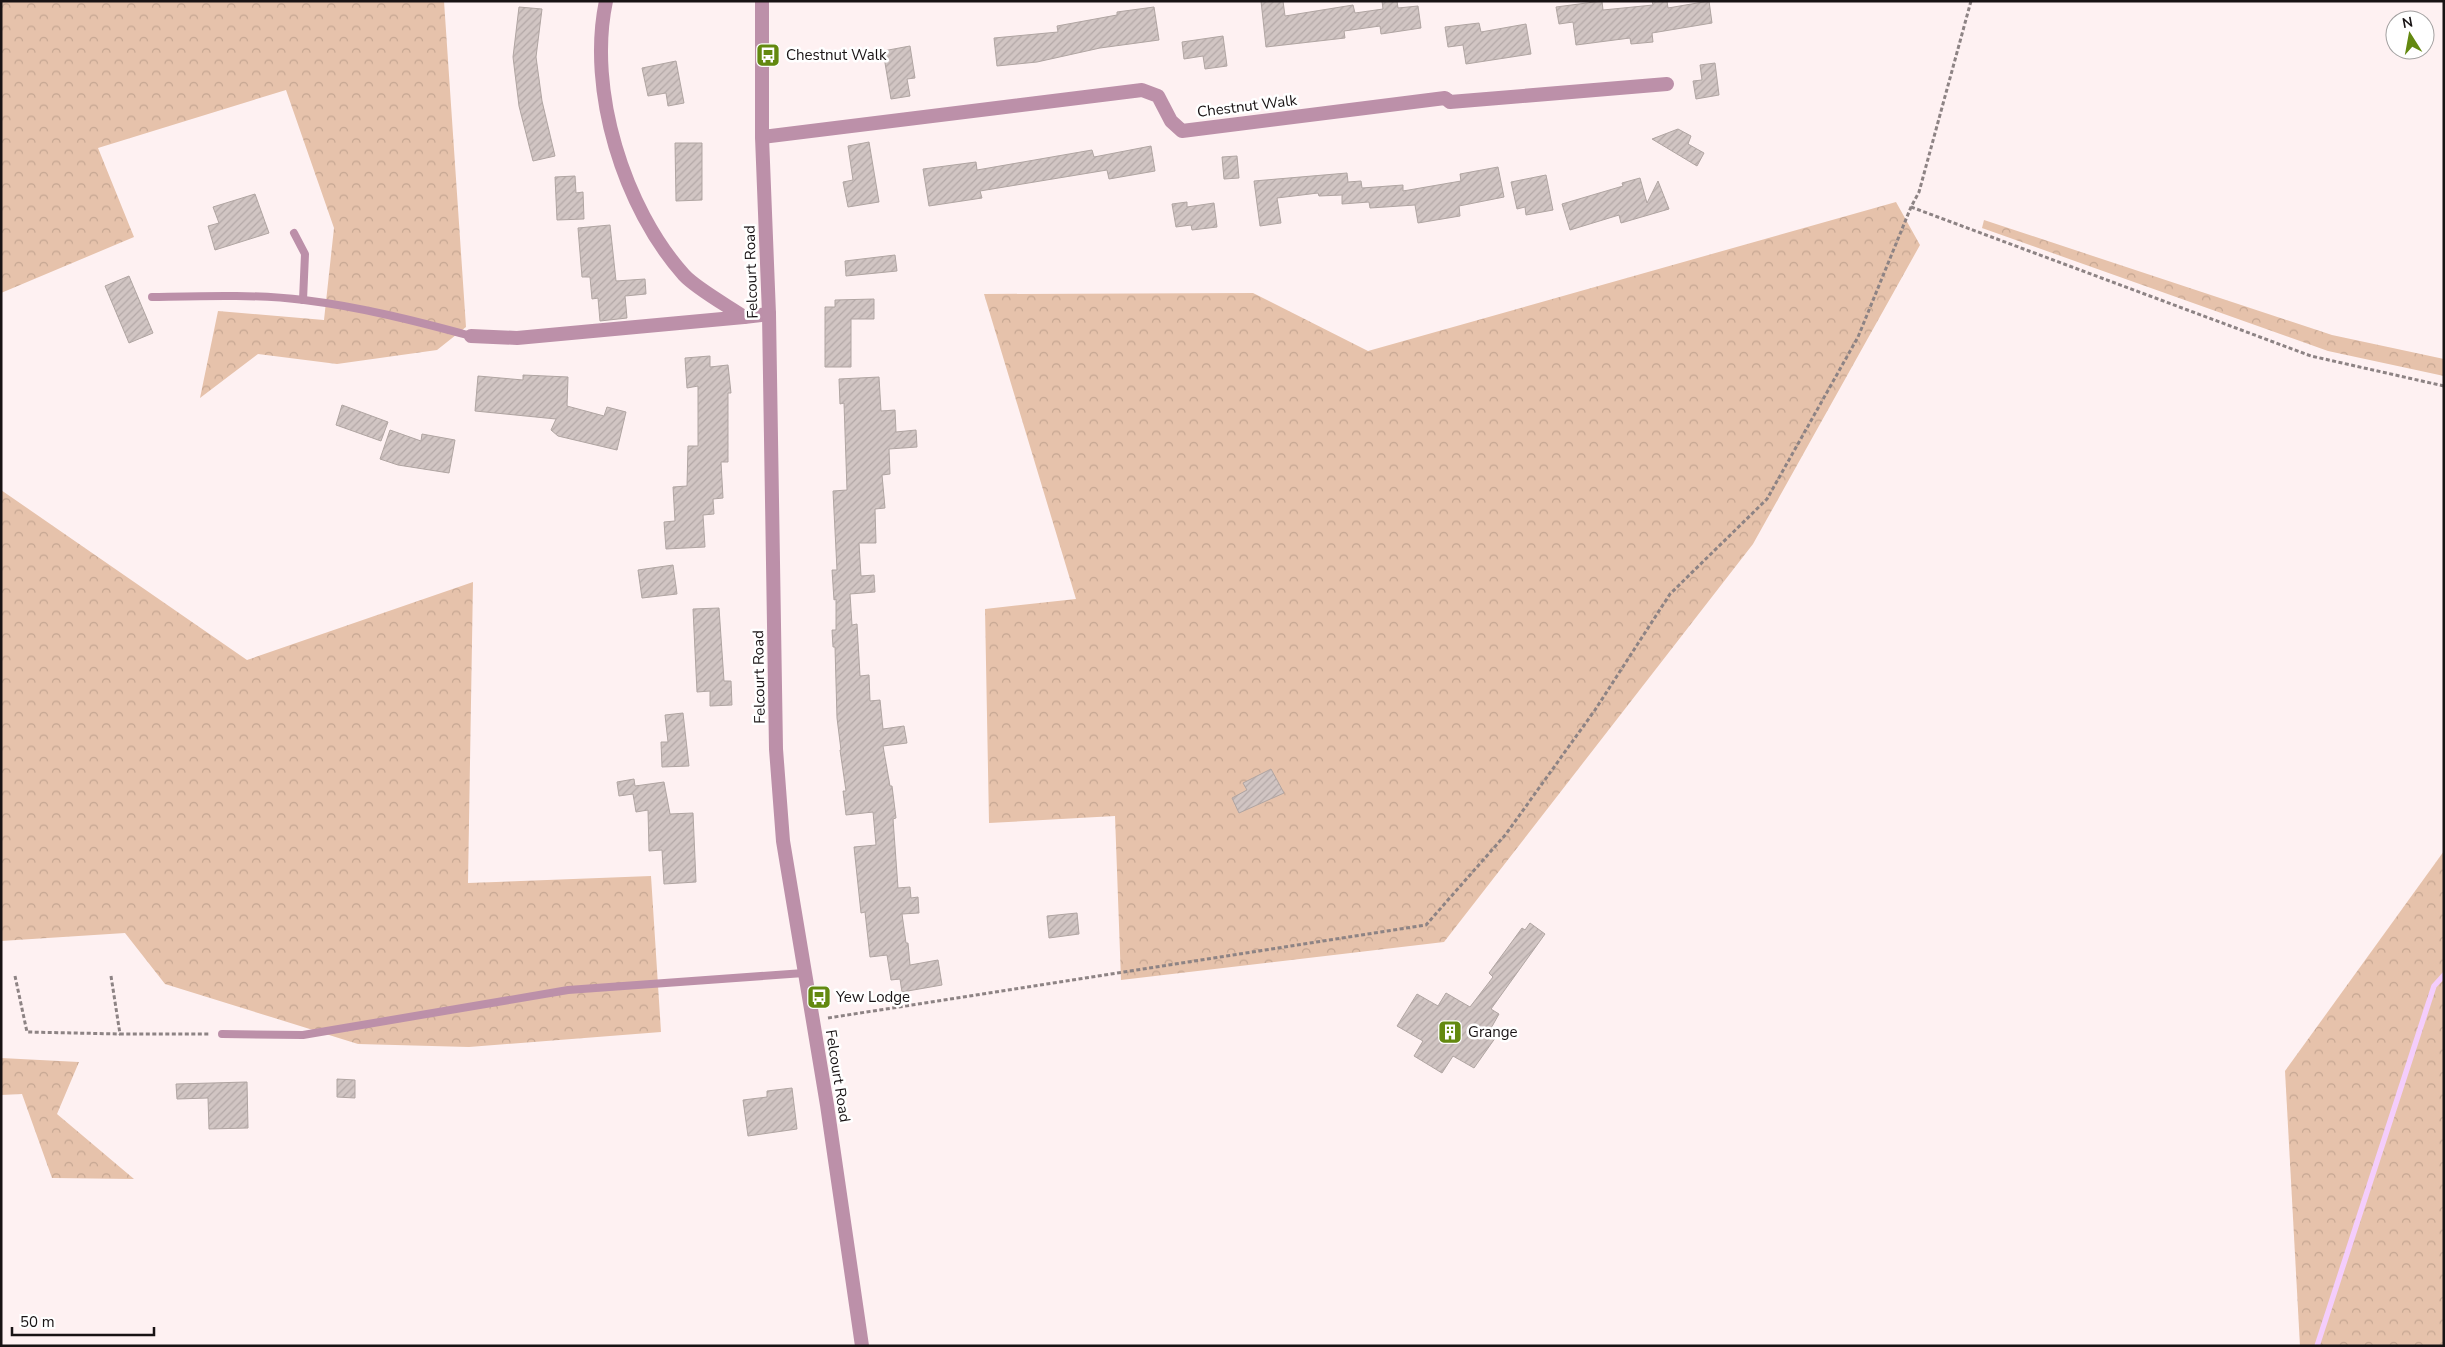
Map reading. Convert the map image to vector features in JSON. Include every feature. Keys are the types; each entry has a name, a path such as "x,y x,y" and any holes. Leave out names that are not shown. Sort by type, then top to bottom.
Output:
{"street":[{"path":"606,1 601,26 602,81 611,129 635,199 662,248 686,277 744,317"},
{"name":"Felcourt Road","path":"762,1 762,137 769,314 776,749 783,840 862,1346"},
{"name":"Chestnut Walk","path":"762,137 1142,90 1158,96 1171,122 1182,131 1445,98 1450,102 1667,84"},
{"path":"471,336 517,338 769,314"}],"lane":[{"path":"294,234 305,254 303,300"},
{"path":"152,297 200,296 303,300 387,314 471,336"},
{"path":"222,1034 303,1035 568,990 804,973"}],"path":[{"path":"812,1021 1426,925 1506,834 1595,710 1670,594 1767,499 1858,337 1911,206 1919,192 1971,1"},
{"path":"1911,206 2311,356 2444,386"},
{"path":"15,976 27,1032 222,1034"},
{"path":"111,976 120,1034"}],"green space":[{"path":"1,1 444,1 466,327 437,350 337,364 258,354 200,398 218,311 324,320 334,228 286,90 98,148 134,237 1,293"},
{"path":"1896,202 1920,245 1753,544 1444,942 1121,980 1115,816 989,823 985,609 1076,599 984,294 1253,293 1368,351"},
{"path":"1984,220 2332,335 2444,359 2444,376 2328,351 1982,228"},
{"path":"1,490 247,660 473,582 468,883 651,876 661,1032 469,1047 358,1044 165,984 125,933 1,941"},
{"path":"2444,851 2444,1346 2300,1346 2285,1071"},
{"path":"1,1058 79,1062 57,1114 134,1179 52,1178 22,1094 1,1095"}],"building":[{"path":"1261,1 1283,1 1285,16 1353,5 1355,13 1383,9 1382,1 1397,1 1398,8 1418,6 1421,28 1381,34 1380,26 1344,31 1345,38 1266,47"},
{"path":"1602,1 1603,10 1653,5 1652,1 1667,1 1668,8 1709,1 1712,23 1652,33 1653,42 1631,44 1630,38 1576,45 1573,22 1559,24 1556,7"},
{"path":"519,7 542,9 536,57 542,101 555,156 533,161 519,106 513,57"},
{"path":"1154,7 1159,40 1100,48 1037,62 997,66 994,38 1058,32 1057,26 1117,15 1117,12"},
{"path":"1479,23 1481,32 1526,24 1531,54 1466,64 1463,45 1448,47 1445,27"},
{"path":"1223,36 1227,66 1205,69 1203,56 1184,59 1182,42"},
{"path":"910,46 915,78 907,79 910,96 891,99 883,51"},
{"path":"676,61 684,103 668,106 666,93 648,96 642,68"},
{"path":"1715,63 1719,95 1696,99 1693,81 1702,80 1700,65"},
{"path":"1678,129 1691,136 1688,144 1704,153 1697,166 1652,139"},
{"path":"869,142 879,202 848,207 843,182 853,180 848,146"},
{"path":"675,143 702,143 702,200 676,201"},
{"path":"1151,146 1155,171 1109,179 1107,170 980,191 982,198 929,206 923,169 976,162 977,170 1092,150 1094,157"},
{"path":"1237,156 1239,178 1224,179 1222,157"},
{"path":"1498,167 1504,197 1459,206 1460,216 1418,223 1415,205 1370,208 1369,202 1342,204 1342,195 1319,196 1318,193 1277,198 1281,223 1260,226 1254,181 1347,173 1348,182 1361,181 1362,188 1403,185 1403,191 1461,181 1460,174"},
{"path":"1546,175 1553,210 1526,215 1525,207 1517,209 1511,182"},
{"path":"575,176 576,193 583,192 584,219 557,220 555,177"},
{"path":"1640,178 1647,203 1658,181 1669,209 1621,223 1619,215 1570,230 1562,204 1623,186 1622,183"},
{"path":"255,194 269,233 215,250 208,226 219,223 213,207"},
{"path":"1187,202 1187,207 1214,203 1217,227 1192,230 1191,225 1176,227 1172,204"},
{"path":"610,225 616,281 645,279 646,294 625,296 627,318 600,321 598,298 592,299 590,277 582,277 578,228"},
{"path":"895,255 897,271 846,276 845,261"},
{"path":"129,276 153,333 129,343 105,286"},
{"path":"874,299 874,319 851,319 851,367 825,367 825,307 835,307 835,300"},
{"path":"710,356 710,367 728,365 731,393 728,393 728,462 721,462 723,498 713,499 714,514 703,515 705,547 666,549 664,522 675,521 673,487 687,486 688,446 698,446 698,386 687,388 685,358"},
{"path":"523,375 568,377 567,406 604,416 607,407 626,412 617,450 558,436 551,430 556,419 475,411 478,376 523,380"},
{"path":"879,377 881,411 895,410 896,432 916,430 917,447 889,449 890,474 882,475 885,508 875,509 876,543 859,543 861,576 874,575 875,592 850,594 852,625 857,624 860,676 869,675 870,701 880,700 883,729 904,726 907,743 883,746 890,786 892,786 896,818 893,819 898,888 910,887 911,898 918,897 919,913 902,914 910,965 938,960 942,985 902,992 900,979 891,980 887,955 870,957 865,912 861,913 854,847 876,845 873,812 846,815 843,791 846,791 837,718 835,647 833,647 832,630 836,630 836,599 834,600 832,570 837,570 833,491 847,490 844,403 840,404 839,379"},
{"path":"342,405 388,422 381,441 336,425"},
{"path":"390,430 421,441 422,434 455,440 449,473 398,465 380,459"},
{"path":"673,565 677,594 642,598 638,570"},
{"path":"719,608 724,681 731,681 732,705 710,706 710,691 697,692 693,609"},
{"path":"683,713 689,766 662,767 661,742 668,742 665,715"},
{"path":"1271,769 1284,793 1239,813 1232,798 1247,790 1243,783"},
{"path":"634,779 635,786 664,782 670,814 693,813 696,882 664,884 662,850 649,851 648,810 636,812 633,794 619,796 617,782"},
{"path":"1077,913 1079,934 1049,938 1047,916"},
{"name":"Grange","path":"1530,923 1545,934 1491,1009 1499,1014 1490,1030 1498,1034 1474,1068 1453,1056 1442,1073 1414,1056 1423,1041 1397,1026 1417,994 1438,1006 1446,993 1470,1007 1493,977 1489,973 1522,928 1525,930"},
{"path":"337,1079 355,1080 355,1098 337,1097"},
{"path":"247,1082 248,1128 209,1129 208,1098 177,1099 176,1084"},
{"path":"792,1088 797,1129 748,1136 743,1100 767,1097 767,1091"}],"waterway":[{"path":"2317,1346 2434,986 2444,975"}],"place":[{"name":"Chestnut Walk","path":"768,55"},
{"name":"Yew Lodge","path":"819,997"},
{"name":"Grange","path":"1450,1032"}]}
